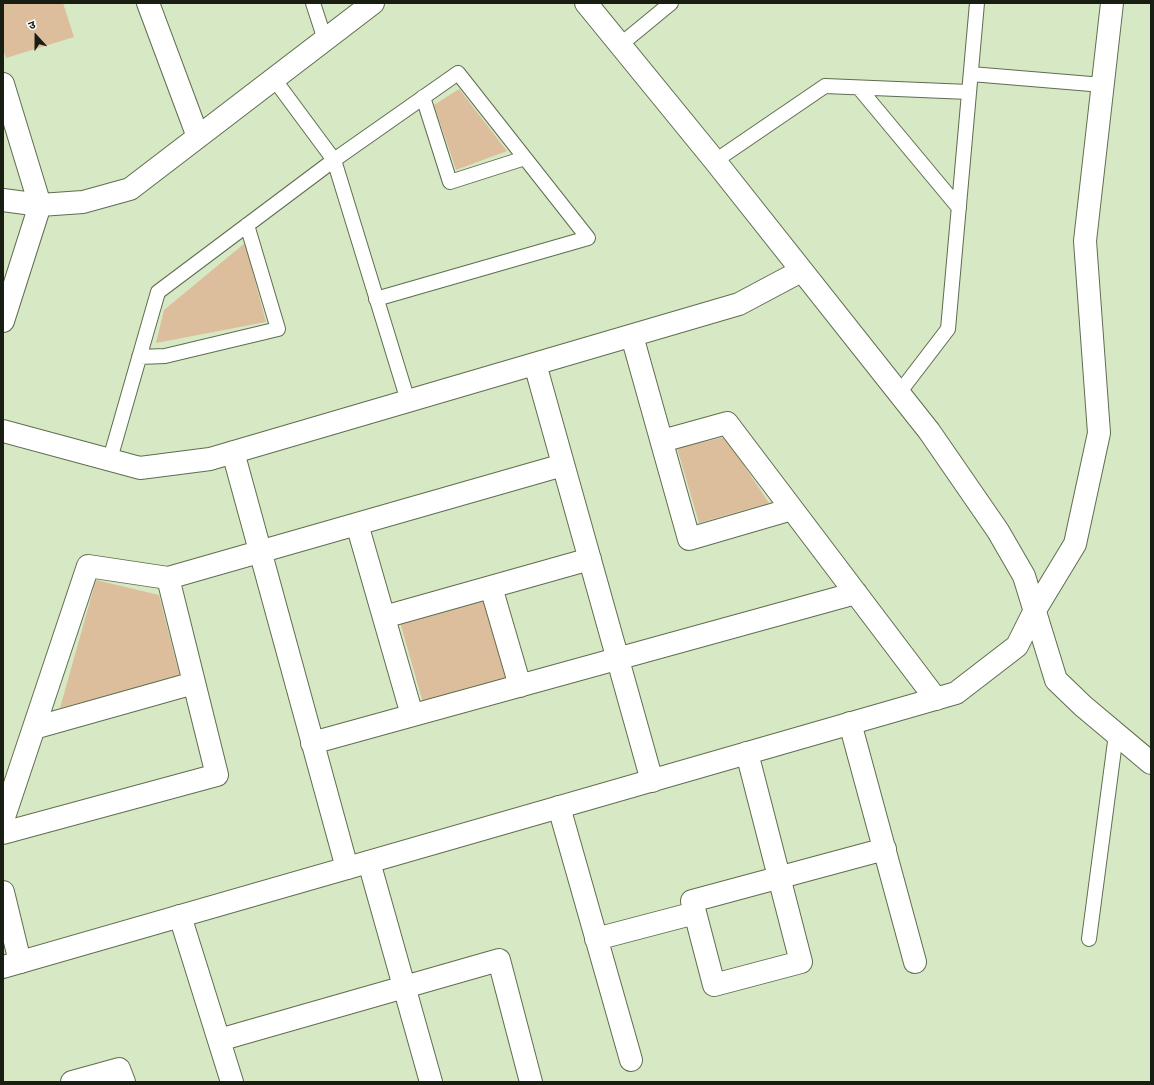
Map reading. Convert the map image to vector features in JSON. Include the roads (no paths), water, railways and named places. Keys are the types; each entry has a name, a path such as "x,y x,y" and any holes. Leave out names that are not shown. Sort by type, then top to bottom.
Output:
{"street":[{"path":"148,3 198,138"},
{"path":"3,200 40,205 83,202 130,189 373,3"},
{"path":"586,3 929,430 998,531 1024,576 1056,680 1083,706 1151,763"},
{"path":"3,892 12,965 956,693 1017,646 1035,610 1075,544 1099,433 1085,241 1112,3"},
{"path":"3,84 40,205 3,321"},
{"path":"3,431 140,468 210,459 739,304 802,271"},
{"path":"632,336 688,539 792,509"},
{"path":"535,364 652,781"},
{"path":"662,441 726,423 936,699"},
{"path":"233,452 347,868"},
{"path":"3,820 88,566 168,578 563,465"},
{"path":"358,524 412,715"},
{"path":"384,617 590,559"},
{"path":"3,833 217,775 168,578"},
{"path":"492,587 520,686"},
{"path":"312,743 856,593"},
{"path":"34,728 194,683"},
{"path":"850,724 916,962"},
{"path":"747,753 779,877 801,962 714,985 692,901 779,877 885,849"},
{"path":"559,807 631,1060"},
{"path":"369,862 431,1082"},
{"path":"596,939 695,913"},
{"path":"180,916 232,1082"},
{"path":"219,1040 499,960 531,1082"},
{"path":"72,1082 119,1069 124,1082"}],"lane":[{"path":"313,3 325,40"},
{"path":"620,45 671,3"},
{"path":"900,393 948,329 978,3"},
{"path":"110,459 158,292 334,160 458,73 588,238 376,299"},
{"path":"971,74 1103,85"},
{"path":"274,79 334,160 408,401"},
{"path":"714,161 826,86 969,92"},
{"path":"859,88 959,208"},
{"path":"423,97 450,182 525,158"},
{"path":"139,357 165,356 278,330 247,225"},
{"path":"1089,939 1116,734"}]}
